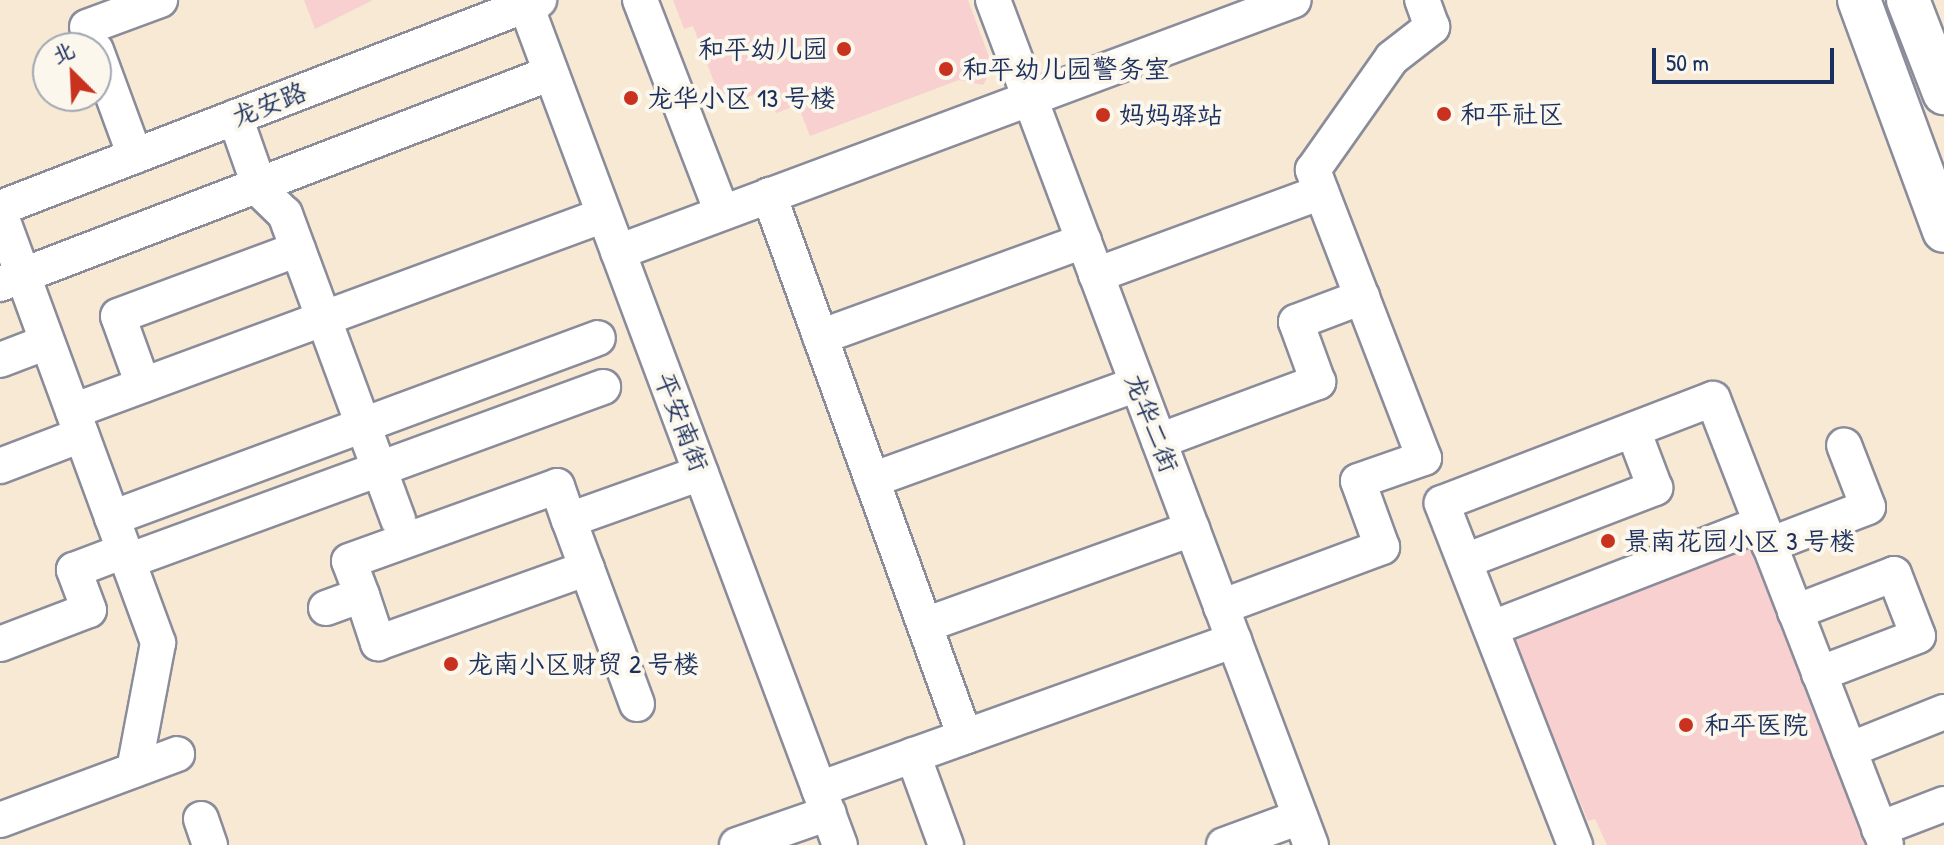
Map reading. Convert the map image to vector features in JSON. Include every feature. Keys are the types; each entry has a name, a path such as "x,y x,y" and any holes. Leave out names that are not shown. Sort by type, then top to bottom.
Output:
{"main road":[{"path":"1859,0 1944,231"},
{"path":"1908,0 1944,93"}],"street":[{"path":"135,156 89,31 160,0"},
{"path":"640,0 722,213"},
{"name":"龙华二街","path":"993,0 1306,831"},
{"path":"618,252 1294,0"},
{"path":"1221,607 1382,547 1358,481 1424,458 1313,170 1392,58 1432,27 1422,0"},
{"name":"平安南街","path":"529,2 551,73 840,845"},
{"name":"龙安路","path":"0,211 529,2"},
{"path":"11,280 551,73"},
{"path":"235,117 260,185 285,214 398,520"},
{"path":"1096,275 1321,192"},
{"path":"769,195 965,737"},
{"path":"0,211 11,280 47,342 158,643 134,770"},
{"path":"0,466 143,385 604,215"},
{"path":"820,337 1084,241"},
{"path":"143,385 118,316 298,249"},
{"path":"1159,441 1318,382 1296,322 1362,297"},
{"path":"112,518 598,338"},
{"path":"0,360 47,342"},
{"path":"872,480 1137,384"},
{"path":"0,644 89,610 74,570 126,556 379,469 603,387"},
{"path":"1575,845 1442,503 1713,399 1882,837 1944,804"},
{"path":"1465,561 1655,488 1633,430"},
{"path":"1505,623 1764,535 1868,507 1844,445"},
{"path":"569,520 701,473"},
{"path":"587,568 378,643 349,561 557,486 637,704"},
{"path":"925,625 1192,529"},
{"path":"1795,612 1894,574 1913,623 1918,636 1819,674"},
{"path":"326,608 362,595"},
{"path":"737,845 913,755 1234,640"},
{"path":"1849,750 1944,712"},
{"path":"0,820 177,754"},
{"path":"913,755 946,845"},
{"path":"1224,845 1306,831"}],"shaded area":[{"path":"304,0 373,0 315,29"},
{"name":"和平幼儿园","path":"673,0 968,0 993,68 983,85 959,80 810,136 798,105 776,113 767,90 723,106 693,26 684,29"},
{"name":"和平医院","path":"1749,533 1870,845 1607,845 1595,819 1588,821 1511,632"}],"place":[{"name":"和平幼儿园","path":"844,49"},
{"name":"和平幼儿园警务室","path":"946,69"},
{"name":"龙华小区 13 号楼","path":"631,98"},
{"name":"和平社区","path":"1444,114"},
{"name":"妈妈驿站","path":"1103,115"},
{"name":"景南花园小区 3 号楼","path":"1608,541"},
{"name":"龙南小区财贸 2 号楼","path":"451,664"},
{"name":"和平医院","path":"1686,725"}]}
